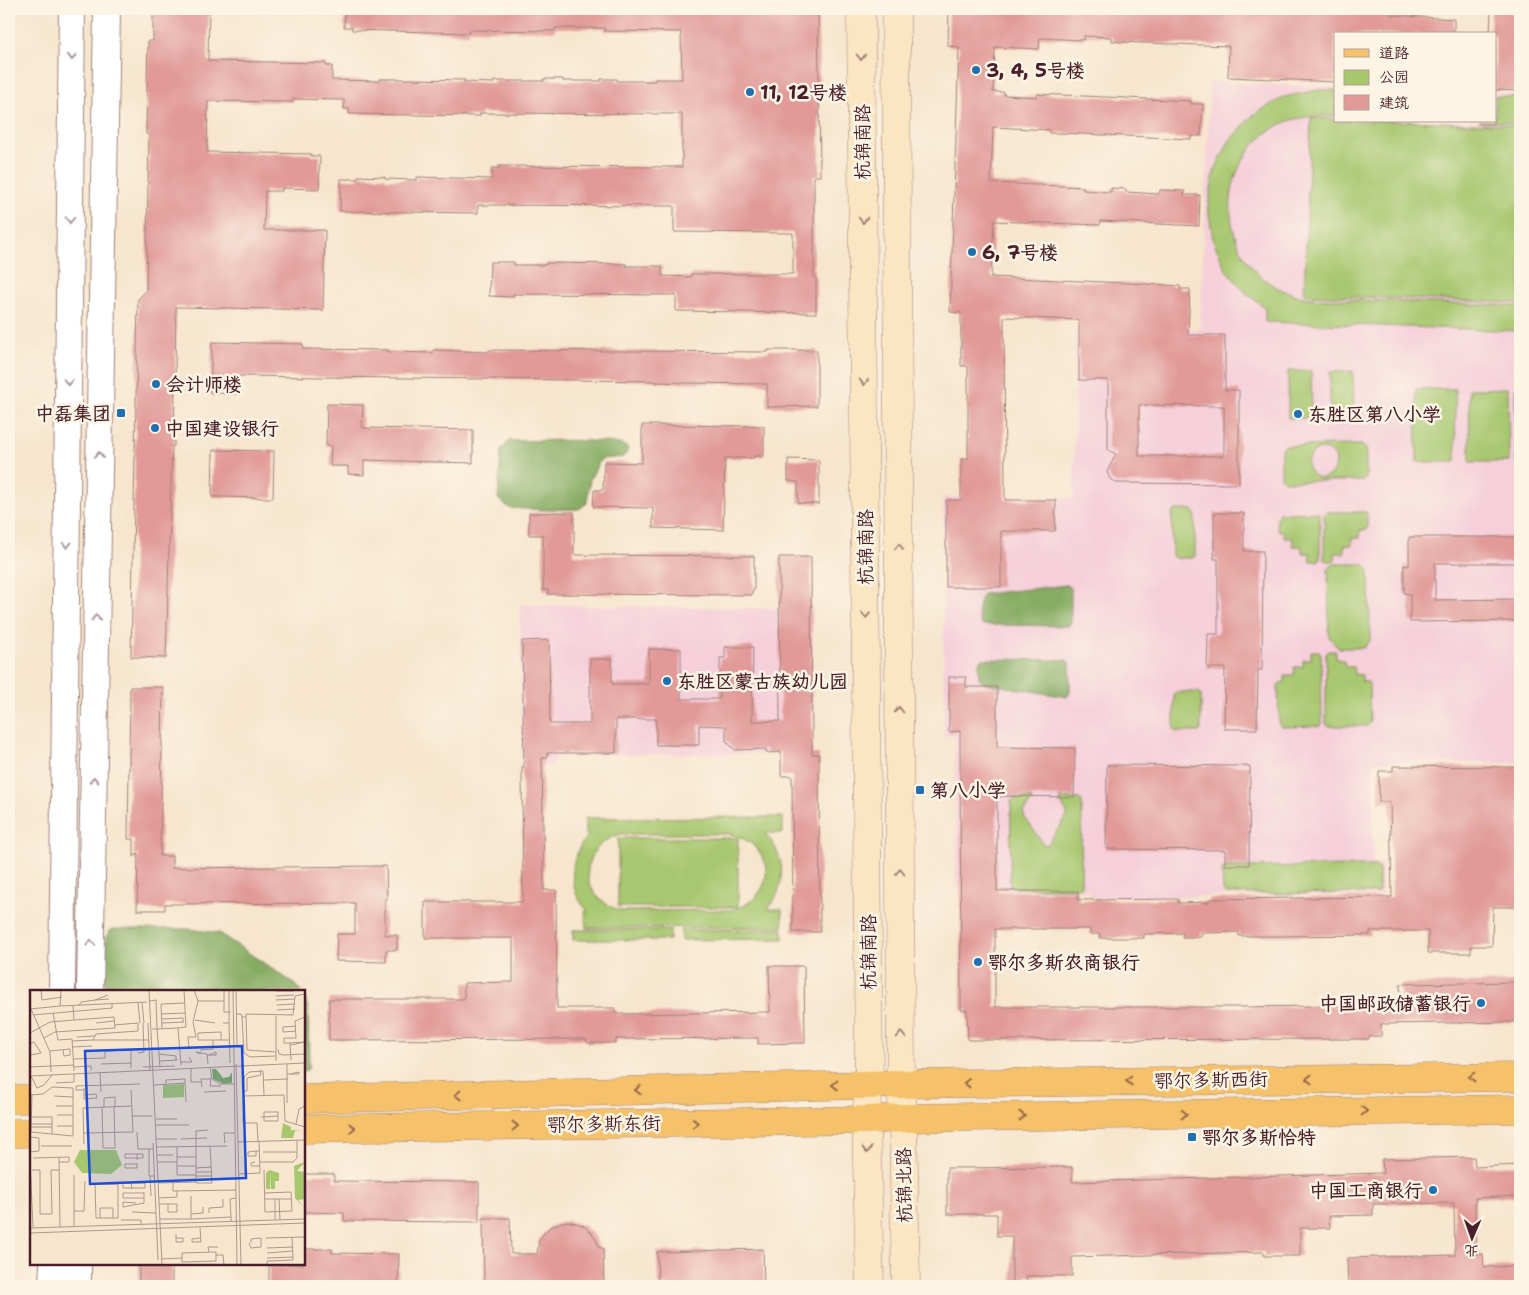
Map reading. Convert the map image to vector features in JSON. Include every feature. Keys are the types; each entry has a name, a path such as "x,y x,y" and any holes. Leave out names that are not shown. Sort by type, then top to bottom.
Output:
{"main road":[{"name":"杭锦南路","path":"861,9 870,1084"},
{"name":"杭锦南路","path":"896,9 902,1084"},
{"name":"鄂尔多斯西街","path":"902,1084 1520,1077"},
{"name":"杭锦北路","path":"870,1084 866,1120 870,1286"},
{"name":"鄂尔多斯东街","path":"305,1099 902,1084"},
{"name":"杭锦北路","path":"902,1084 906,1286"},
{"path":"9,1100 30,1099"},
{"name":"鄂尔多斯西街","path":"903,1118 1520,1109"},
{"name":"鄂尔多斯东街","path":"305,1129 903,1118"},
{"path":"9,1133 30,1133"}],"street":[{"path":"62,990 72,9"},
{"path":"90,990 108,9"},
{"path":"52,1286 53,1265"},
{"path":"78,1265 78,1286"}],"shaded area":[{"name":"东胜区第八小学","path":"1210,82 1334,87 1334,122 1496,122 1496,93 1520,94 1520,763 1373,762 1373,863 1382,864 1382,895 1089,897 1089,890 956,889 955,736 944,735 943,497 1074,498 1076,330 1200,329"},
{"name":"东胜区蒙古族幼儿园","path":"520,605 813,609 813,753 555,755 554,765 522,765"}],"green space":[{"path":"1318,90 1334,90 1334,116 1304,117 1286,122 1265,134 1249,150 1238,169 1232,191 1231,213 1235,235 1244,256 1259,275 1281,289 1306,298 1520,306 1520,331 1265,322 1265,307 1248,295 1226,270 1213,240 1208,207 1214,172 1229,141 1253,115 1284,97"},
{"path":"1496,96 1520,97 1520,123 1496,122"},
{"path":"1311,118 1334,119 1334,122 1435,122 1520,125 1520,303 1304,295"},
{"path":"1288,371 1311,371 1312,418 1288,418"},
{"path":"1353,371 1354,418 1330,418 1330,372"},
{"path":"1508,388 1509,462 1470,462 1469,389"},
{"path":"1515,388 1520,388 1520,461 1516,461"},
{"path":"1416,389 1455,389 1456,462 1417,462"},
{"path":"509,441 608,442 628,448 623,457 601,459 590,479 587,503 579,509 509,508 498,499 501,450"},
{"path":"1362,445 1366,449 1366,478 1363,481 1284,481 1281,478 1281,450 1285,446","holes":["1322,449 1331,452 1335,458 1334,470 1324,478 1317,478 1308,469 1309,458 1318,450"]},
{"path":"1175,510 1193,510 1195,513 1195,556 1193,558 1175,558 1172,556 1172,514"},
{"path":"1318,512 1320,515 1320,559 1318,561 1310,561 1310,553 1302,553 1302,546 1293,546 1293,538 1284,538 1284,531 1279,531 1277,527 1277,519 1279,513"},
{"path":"1326,512 1366,512 1367,514 1367,529 1360,530 1360,538 1352,538 1352,545 1344,545 1344,553 1335,553 1335,561 1324,559 1324,514"},
{"path":"1334,564 1364,564 1369,569 1370,641 1364,648 1338,648 1329,637 1328,569"},
{"path":"1067,585 1071,589 1071,623 1068,626 982,625 980,622 978,610 979,601 983,594"},
{"path":"1311,651 1319,651 1321,654 1322,723 1320,726 1281,727 1279,724 1278,685 1285,682 1285,675 1294,675 1294,667 1303,667 1303,660 1311,659"},
{"path":"1328,651 1336,651 1336,659 1344,660 1345,667 1353,667 1354,674 1362,675 1362,682 1368,682 1370,723 1367,726 1329,726 1326,724 1326,654"},
{"path":"983,659 1067,660 1070,664 1070,693 1067,697 983,683 979,678 979,662"},
{"path":"1176,692 1199,692 1201,694 1201,730 1199,732 1176,732 1174,730 1174,695"},
{"path":"1014,798 1031,798 1032,800 1024,812 1024,816 1044,845 1047,845 1067,816 1060,801 1061,799 1079,799 1082,802 1081,885 1079,888 1013,888 1010,885 1011,801"},
{"path":"783,817 783,833 765,833 777,851 781,871 778,891 768,909 782,909 783,927 586,928 585,911 588,911 581,903 573,883 574,863 577,853 588,835 585,834 585,818","holes":["621,834 729,834 745,840 756,848 763,859 766,871 764,883 758,894 747,903 732,910 622,911 607,904 597,895 590,884 588,872 590,861 596,850 606,841"]},
{"path":"618,838 738,838 738,907 618,907"},
{"path":"1376,866 1379,870 1379,891 1376,893 1226,894 1223,891 1222,870 1225,867"},
{"path":"112,929 189,929 219,933 295,984 300,990 105,990 106,936"},
{"path":"783,929 783,939 681,940 681,930"},
{"path":"573,930 670,930 670,940 573,940"},
{"path":"305,998 308,1008 309,1068 305,1071"}],"building":[{"path":"153,9 209,9 208,61 326,63 326,66 332,66 332,80 465,80 464,82 494,83 494,81 544,81 543,79 563,79 563,81 617,79 617,81 655,81 655,79 682,79 681,32 604,31 605,28 555,28 555,31 469,30 469,33 352,30 352,27 344,27 345,9 818,9 820,176 814,176 816,313 676,311 676,295 513,294 513,297 489,296 490,262 514,262 514,265 546,265 546,263 662,266 662,276 691,277 691,274 793,274 793,233 674,232 674,206 478,205 478,213 340,211 341,179 358,179 358,176 417,180 417,177 492,179 492,168 499,168 499,166 682,167 682,114 480,113 480,116 349,114 349,109 344,109 344,100 293,99 293,102 208,101 207,152 311,154 311,156 320,156 319,189 282,188 282,191 265,191 264,230 325,230 323,310 176,307 174,446 172,446 166,658 131,657 138,299 146,291 149,134 146,134 148,41 153,41"},
{"path":"949,9 1245,9 1245,11 1275,13 1275,9 1330,12 1330,9 1359,9 1392,10 1391,15 1454,19 1454,32 1334,32 1334,82 1228,77 1229,46 1121,42 1112,41 1112,37 1084,36 1084,40 1040,38 1039,49 995,47 993,92 1004,92 1004,95 1037,97 1037,94 1191,101 1191,104 1203,104 1201,136 1191,136 1191,139 1049,133 1049,130 993,127 991,183 1084,187 1083,190 1111,192 1111,188 1126,189 1126,192 1159,194 1160,190 1185,191 1184,195 1200,195 1199,226 1101,221 1100,225 994,221 991,277 1148,284 1180,286 1180,289 1190,289 1188,335 1225,335 1225,390 1239,390 1239,484 1116,483 1110,479 1107,472 1116,454 1108,450 1108,380 1079,380 1079,320 1004,317 1005,500 1056,500 1055,531 1001,531 1001,587 946,587 946,500 961,500 961,459 968,459 968,366 961,366 961,313 950,312 959,47 948,46","holes":["1139,405 1224,406 1224,456 1139,456"]},
{"path":"1491,9 1520,9 1520,91 1496,90 1496,32 1490,32"},
{"path":"212,342 303,344 303,349 388,350 388,352 433,353 433,350 489,352 489,350 768,352 768,350 817,350 817,406 767,407 767,384 655,381 238,376 237,394 210,393"},
{"path":"327,404 363,405 362,428 473,430 473,463 364,460 364,475 348,474 348,466 330,466 331,446 326,446"},
{"path":"642,425 764,426 764,456 725,458 723,530 653,528 653,508 593,507 594,490 603,490 604,462 642,463"},
{"path":"213,450 274,451 273,498 212,497"},
{"path":"788,459 819,460 819,504 798,503 798,482 788,481"},
{"path":"574,512 574,555 754,556 754,591 752,591 752,595 548,594 548,590 543,590 543,535 529,535 529,513"},
{"path":"1214,513 1244,513 1244,551 1263,551 1262,670 1258,670 1257,729 1224,729 1225,668 1207,668 1208,634 1218,634 1218,559 1214,559"},
{"path":"1409,537 1520,537 1520,563 1435,563 1435,600 1520,599 1520,621 1410,622 1410,594 1404,593 1404,565 1409,566"},
{"path":"779,557 811,557 812,754 819,754 820,932 793,932 792,776 781,776 781,752 766,753 766,749 735,750 726,741 726,726 699,725 699,745 656,745 656,719 616,719 616,753 547,753 547,758 542,758 544,890 556,890 557,1008 615,1008 616,1014 770,1012 769,966 804,966 805,1043 758,1044 758,1038 616,1039 616,1043 587,1043 586,1039 329,1040 329,999 464,999 464,983 513,982 513,938 425,938 425,902 523,902 522,767 524,767 522,641 549,640 550,724 590,724 590,659 612,659 612,684 649,684 649,649 681,649 681,699 720,699 720,658 725,658 725,647 753,647 752,721 780,721"},
{"path":"949,677 966,677 966,687 997,687 997,747 1075,748 1074,797 997,796 997,891 1078,891 1078,900 1178,899 1178,903 1209,902 1209,899 1392,897 1390,802 1379,802 1379,771 1393,771 1393,766 1520,767 1520,907 1493,907 1492,946 1471,946 1471,953 1428,953 1428,931 1370,931 1370,935 1281,936 1239,936 1239,932 1201,933 1201,937 1182,937 1183,933 1144,934 1144,938 1100,938 1100,934 1090,934 1090,929 995,929 995,1007 1401,1005 1400,984 1520,982 1520,1018 1514,1019 1514,1022 1381,1024 1381,1036 1369,1036 1369,1039 968,1040 967,1010 961,1010 960,731 949,732"},
{"path":"130,687 163,687 160,856 172,856 172,868 386,866 385,935 397,935 397,950 386,950 386,962 336,961 337,934 355,934 355,903 165,904 165,910 137,910 138,853 134,857 134,839 128,839"},
{"path":"1107,765 1250,766 1249,865 1225,865 1225,850 1106,849"},
{"path":"1474,1157 1475,1167 1520,1165 1520,1196 1475,1198 1476,1255 1483,1254 1484,1267 1520,1266 1520,1286 1348,1286 1347,1258 1455,1255 1454,1203 1373,1204 1373,1215 1329,1216 1330,1228 1300,1228 1300,1256 1264,1256 1264,1252 1072,1257 1072,1276 1026,1276 1027,1286 1012,1286 1012,1236 997,1236 997,1214 947,1214 947,1168 1072,1167 1072,1182 1383,1173 1382,1159"},
{"path":"305,1174 334,1174 334,1181 479,1182 479,1222 344,1221 344,1213 305,1212"},
{"path":"483,1218 510,1218 511,1254 537,1254 539,1240 550,1227 559,1223 567,1221 584,1226 596,1239 599,1248 603,1248 604,1286 484,1286"},
{"path":"305,1249 332,1249 332,1253 399,1254 398,1286 269,1286 269,1265 305,1265"},
{"path":"763,1249 764,1286 658,1286 657,1252"},
{"path":"139,1265 172,1265 172,1286 139,1286"}],"place":[{"name":"3, 4, 5号楼","path":"976,70"},
{"name":"11, 12号楼","path":"750,92"},
{"name":"6, 7号楼","path":"972,252"},
{"name":"会计师楼","path":"156,384"},
{"name":"中磊集团","path":"121,413"},
{"name":"东胜区第八小学","path":"1298,414"},
{"name":"中国建设银行","path":"155,428"},
{"name":"东胜区蒙古族幼儿园","path":"667,681"},
{"name":"第八小学","path":"920,790"},
{"name":"鄂尔多斯农商银行","path":"978,962"},
{"name":"中国邮政储蓄银行","path":"1481,1003"},
{"name":"鄂尔多斯恰特","path":"1192,1137"},
{"name":"中国工商银行","path":"1433,1190"}]}
